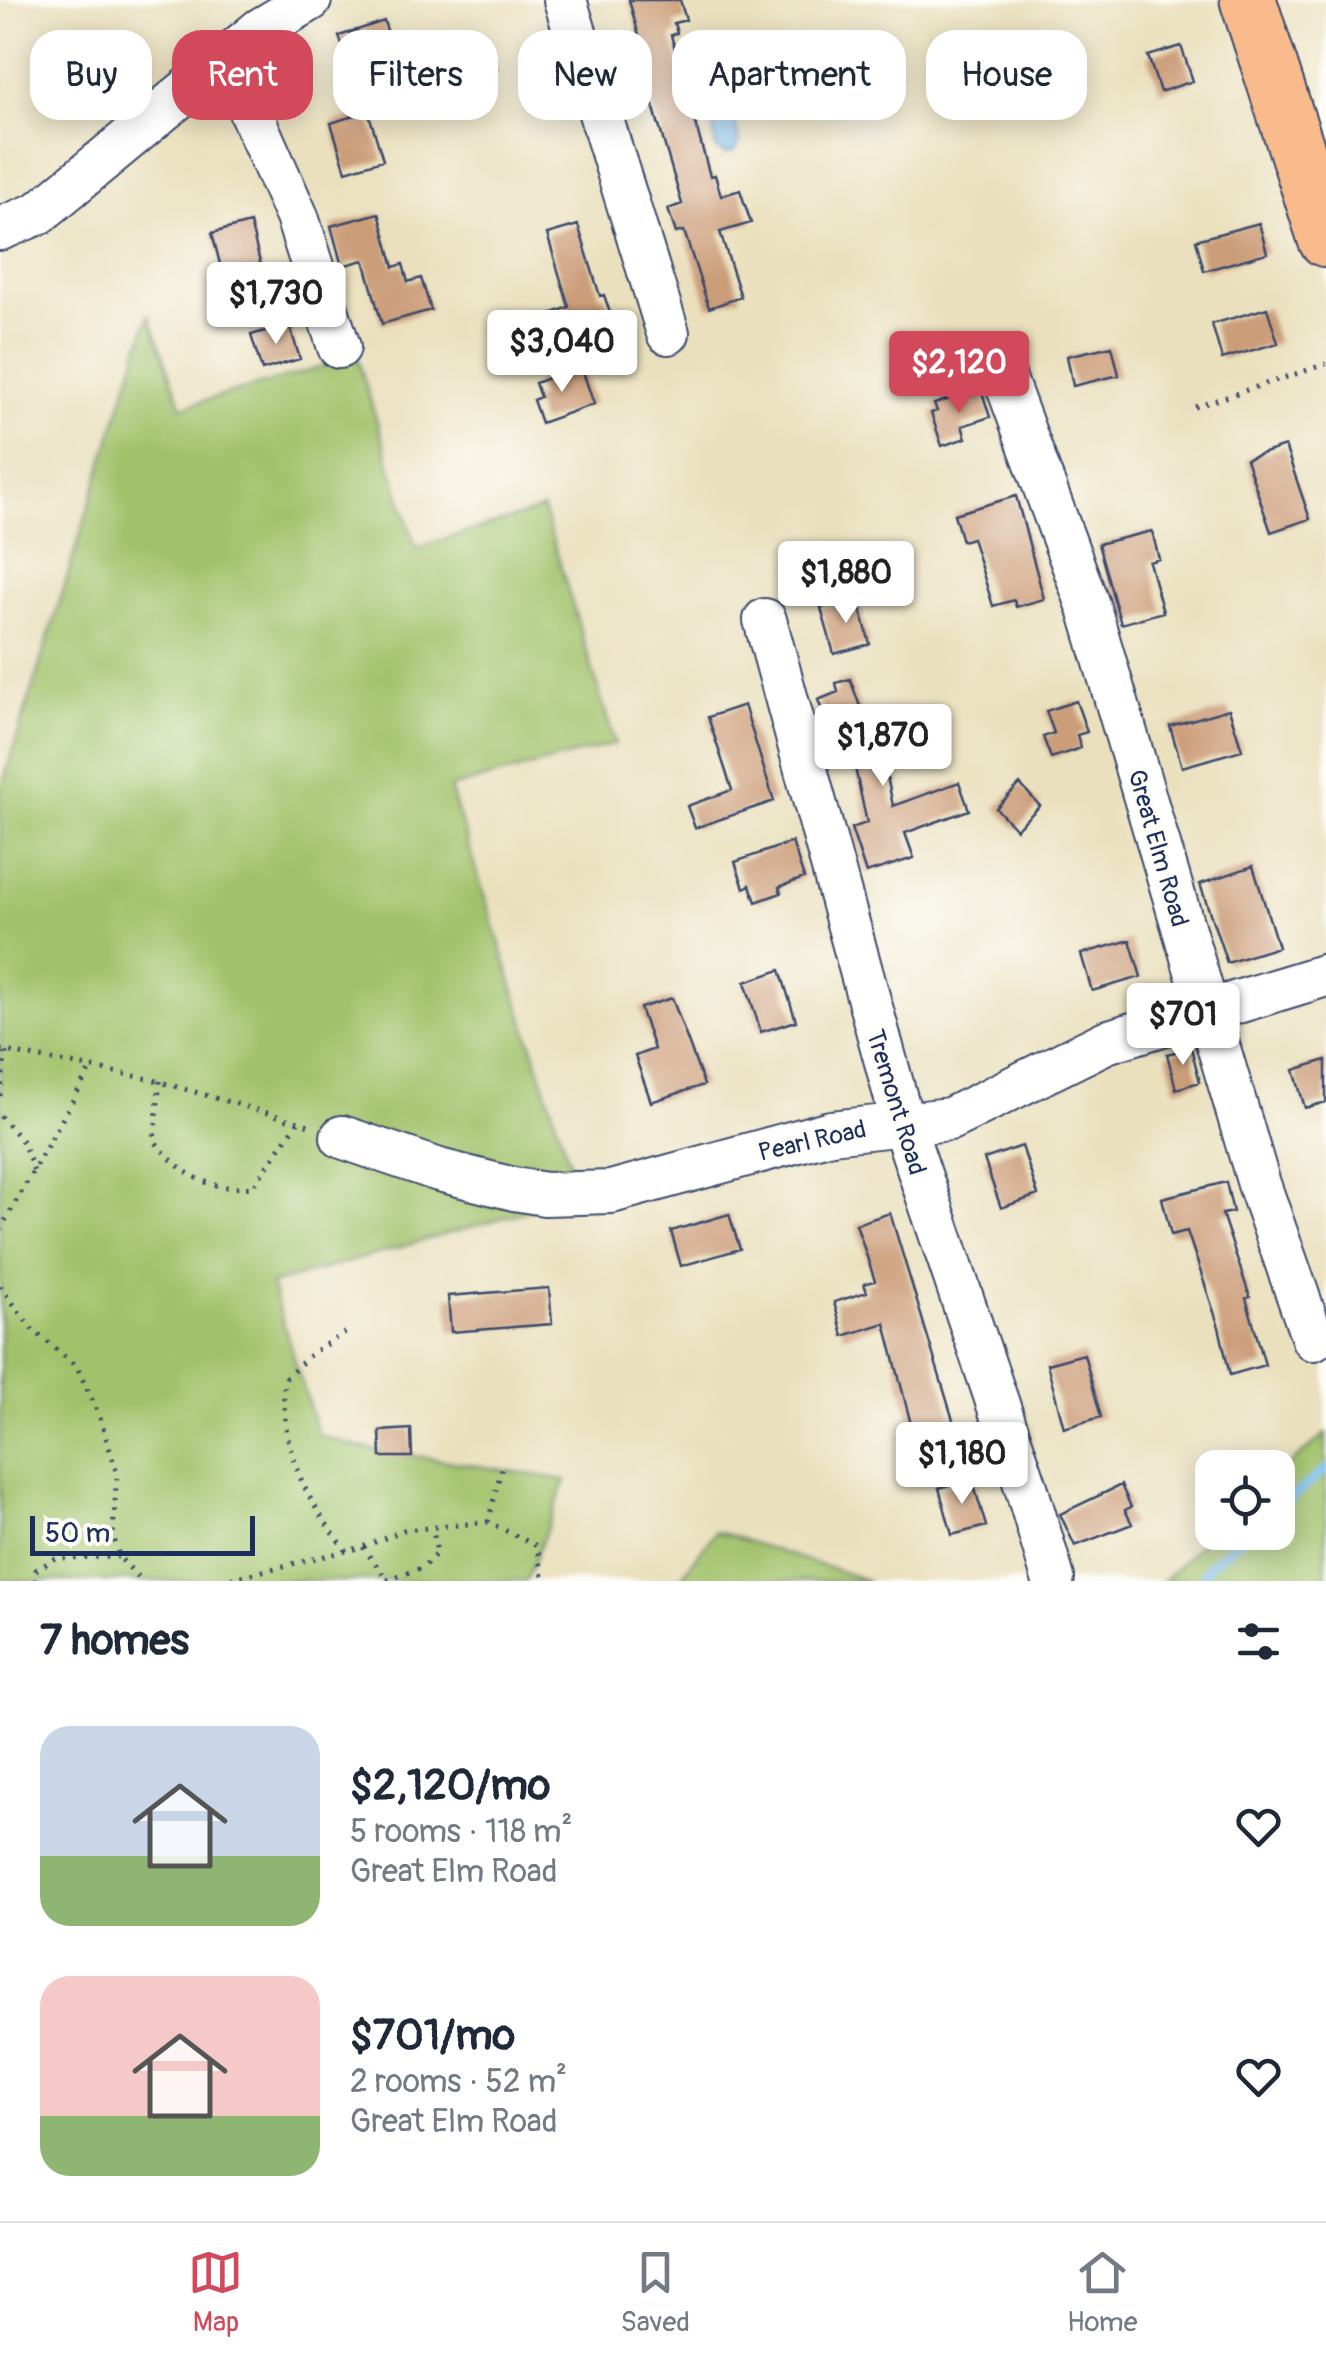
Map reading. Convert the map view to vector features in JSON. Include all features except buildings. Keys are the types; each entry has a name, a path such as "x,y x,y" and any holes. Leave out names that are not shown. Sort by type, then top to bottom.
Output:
{"main road":[{"path":"1248,0 1326,238"}],"street":[{"path":"253,14 310,0"},
{"path":"565,0 668,334"},
{"path":"0,229 40,213 66,194 172,103"},
{"path":"254,120 298,217 340,348"},
{"name":"Great Elm Road","path":"998,360 1090,608 1259,1184 1313,1339"},
{"name":"Tremont Road","path":"765,620 903,1124 1026,1487 1052,1578"},
{"name":"Pearl Road","path":"342,1137 439,1170 514,1189 580,1196 611,1192 831,1132 928,1124 978,1108 1080,1052 1326,975"}],"path":[{"path":"1194,407 1326,364"},
{"path":"0,1096 3,1050 160,1081 342,1137"},
{"path":"0,1230 91,1068"},
{"path":"160,1081 154,1140 174,1166 224,1190 253,1187 298,1122"},
{"path":"0,1116 23,1142 35,1173"},
{"path":"0,1286 32,1328 77,1368 99,1415 116,1473 114,1534 118,1557 142,1581"},
{"path":"347,1551 307,1500 283,1416 284,1380 313,1352 350,1330"},
{"path":"488,1522 503,1463"},
{"path":"221,1581 363,1547 404,1530 488,1522 538,1546 544,1581"},
{"path":"363,1547 388,1580 422,1568 438,1553 433,1529"},
{"path":"36,1581 36,1570 56,1558 118,1557"}],"green space":[{"path":"149,315 182,407 357,357 416,548 543,509 615,744 450,788 580,1196 271,1284 318,1435 359,1447 566,1480 526,1581 0,1581 0,792"},
{"path":"1326,1434 1326,1581 1163,1581 1195,1549 1295,1550 1295,1460"},
{"path":"716,1531 869,1581 678,1581"}],"water":[{"path":"713,123 735,123 740,142 735,151 725,154 716,148"}],"waterway":[{"path":"1295,1495 1326,1469"},
{"path":"1201,1581 1210,1564 1227,1550"}]}
